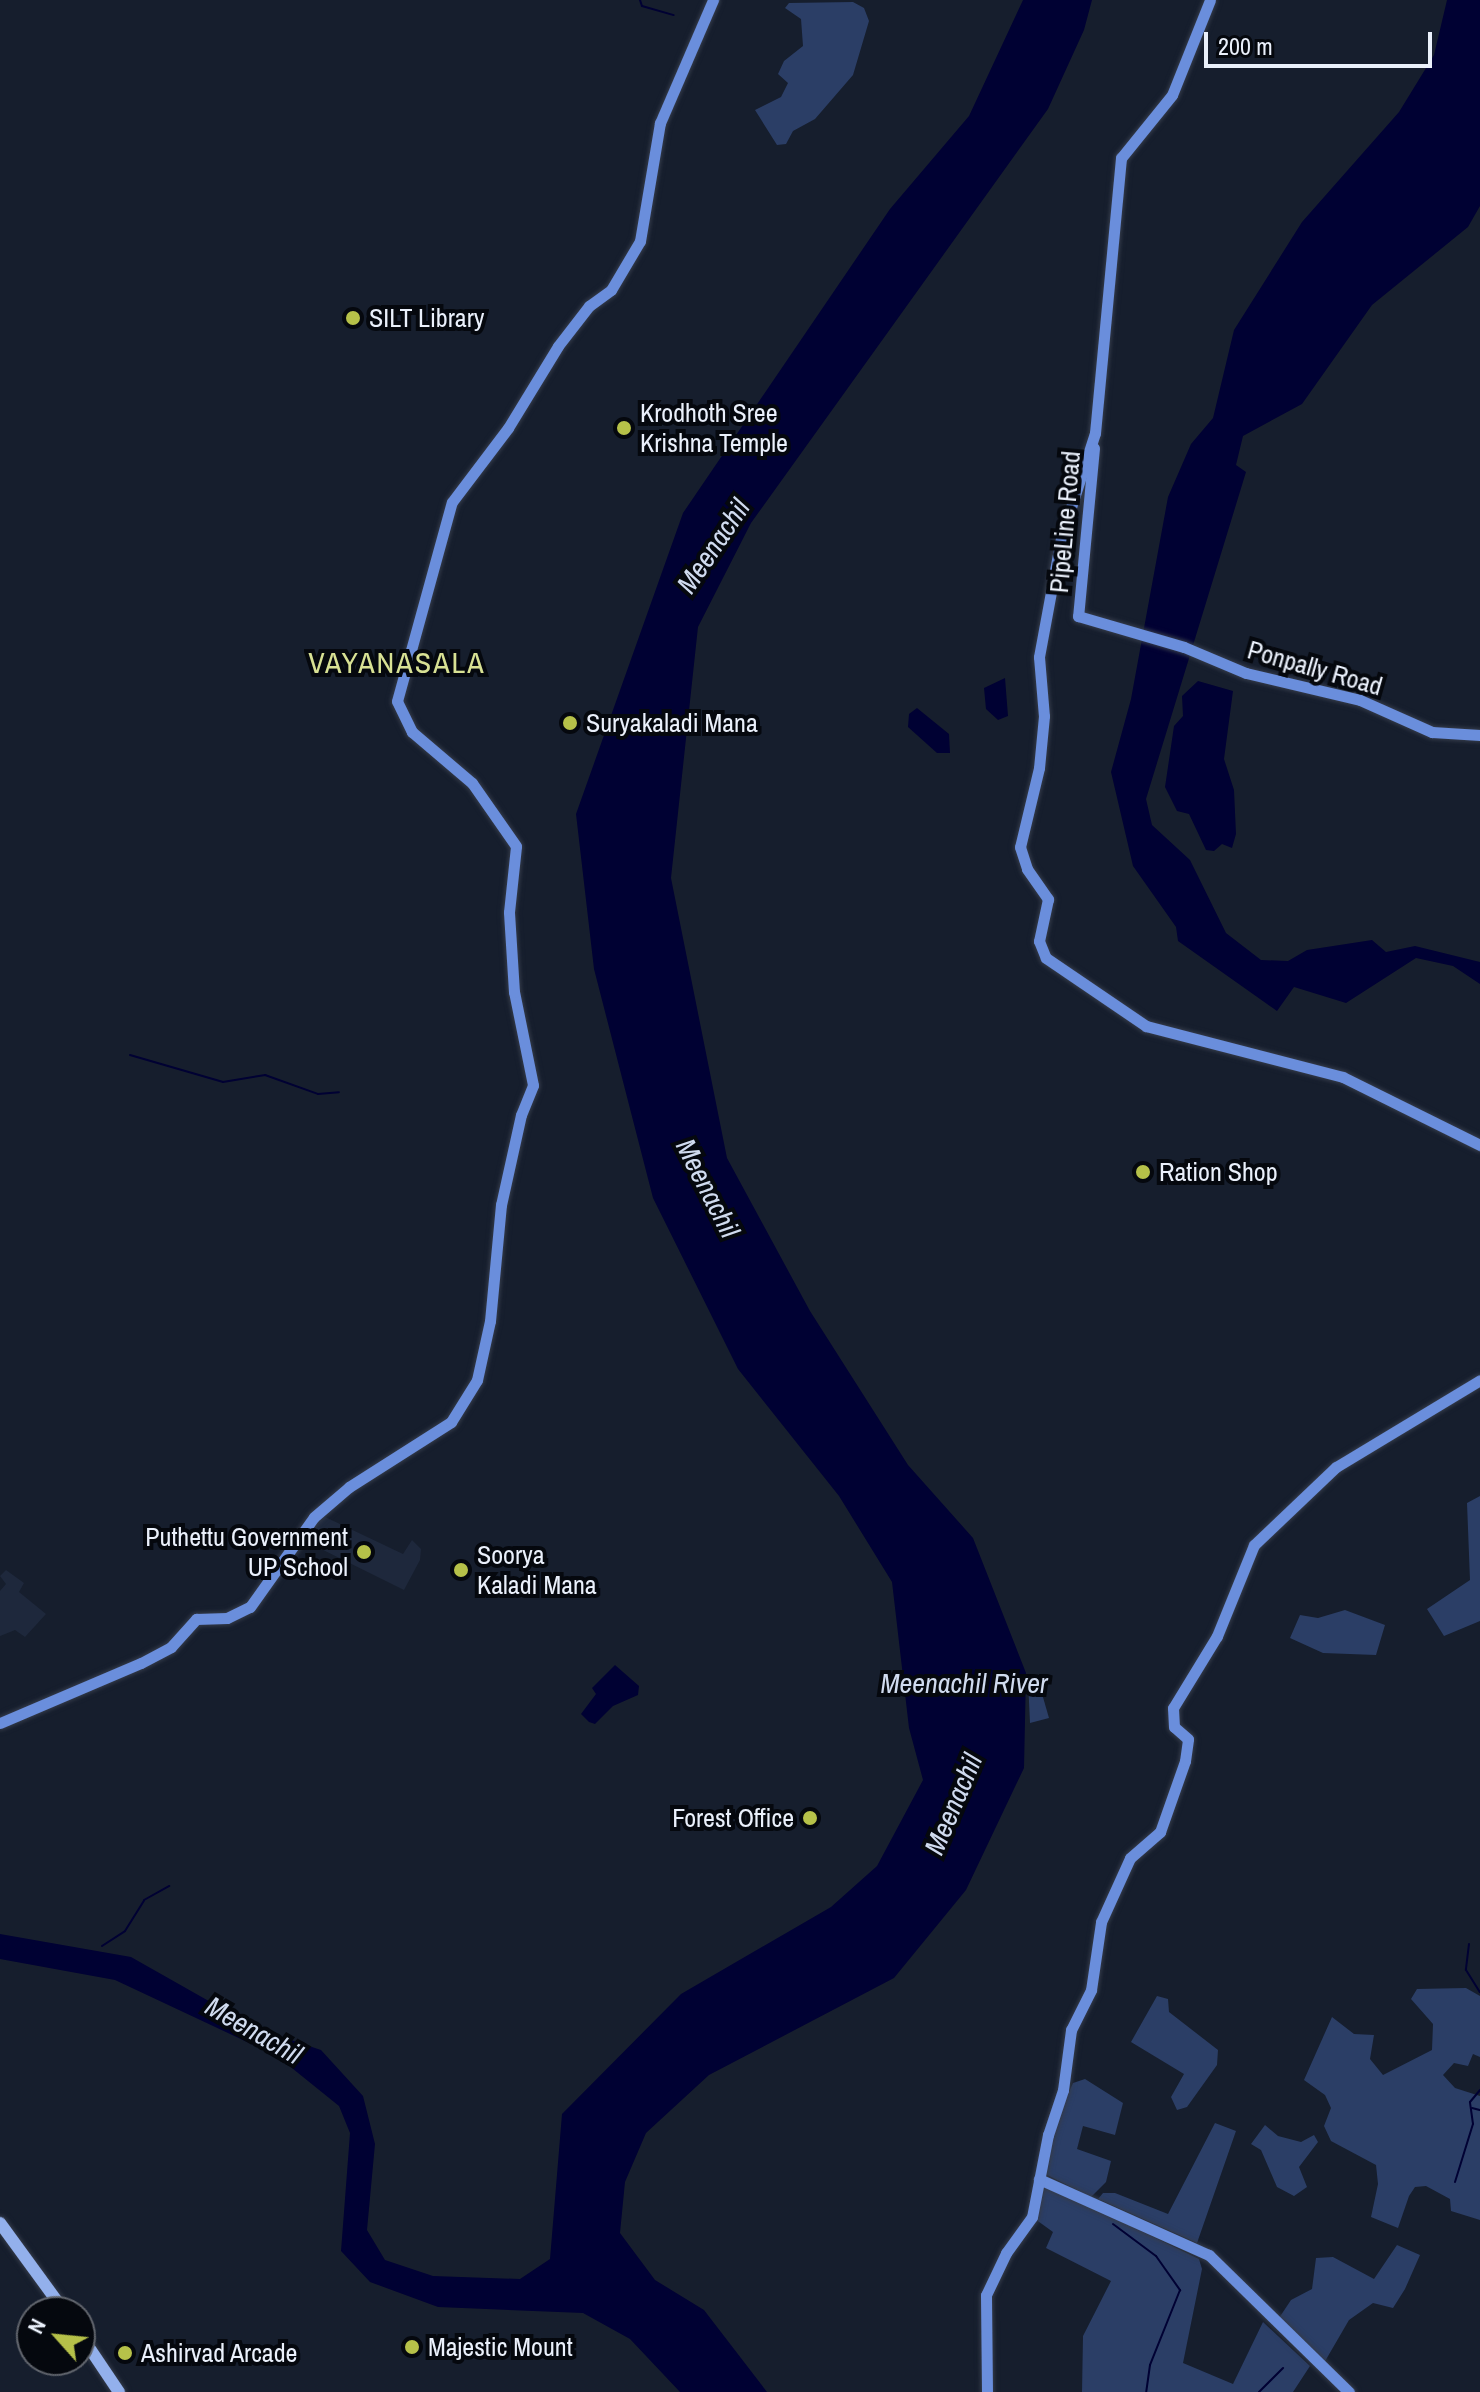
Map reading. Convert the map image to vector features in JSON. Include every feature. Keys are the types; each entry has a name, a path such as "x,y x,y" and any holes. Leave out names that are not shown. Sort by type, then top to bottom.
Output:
{"main road":[{"path":"0,1723 151,1658 171,1647 196,1619 227,1618 250,1607 314,1517 349,1487 451,1422 477,1380 490,1321 501,1205 521,1115 533,1085 514,992 509,912 516,846 472,783 412,732 397,701 452,502 508,428 558,346 589,306 611,290 640,241 660,123 713,0"},
{"path":"1210,0 1172,95 1121,158 1095,433 1061,538 1039,657 1044,716 1039,768 1020,847 1027,869 1048,899 1039,941 1046,958 1146,1026 1343,1077 1480,1145"},
{"name":"PipeLine Road","path":"1078,616 1095,433"},
{"name":"Ponpally Road","path":"1078,616 1152,636 1246,673 1360,700 1432,732 1480,735"},
{"path":"987,2392 986,2295 1006,2253 1032,2217 1063,2090 1071,2030 1091,1990 1101,1922 1130,1858 1160,1832 1185,1761 1188,1739 1174,1727 1173,1708 1217,1636 1254,1545 1336,1467 1480,1380"},
{"path":"1039,2179 1209,2255 1349,2392"},
{"path":"0,2223 53,2296"},
{"path":"96,2358 119,2392"}],"shaded area":[{"path":"853,2 864,8 869,21 853,75 815,119 793,131 786,144 777,145 755,110 781,97 788,83 778,74 784,61 803,46 801,19 785,8 789,3"},
{"path":"1480,1496 1480,1621 1444,1636 1427,1609 1470,1580 1467,1503"},
{"name":"Puthettu Government UP School","path":"321,1515 403,1554 412,1540 421,1549 420,1560 404,1590 303,1540"},
{"path":"6,1570 24,1583 19,1592 46,1614 25,1637 15,1630 0,1636 0,1591 6,1584 0,1576"},
{"path":"1345,1610 1385,1625 1376,1655 1323,1653 1290,1638 1300,1615 1318,1618"},
{"path":"1028,1680 1038,1680 1049,1718 1030,1723"},
{"path":"1466,1988 1480,1996 1480,2057 1473,2054 1468,2066 1454,2063 1443,2075 1455,2088 1480,2096 1480,2220 1451,2211 1450,2199 1426,2186 1415,2187 1398,2228 1371,2217 1378,2184 1376,2165 1331,2141 1324,2126 1331,2108 1325,2095 1304,2080 1332,2017 1354,2034 1374,2035 1370,2059 1383,2075 1432,2050 1433,2024 1411,1999 1417,1989"},
{"path":"1157,1996 1168,1999 1169,2012 1218,2050 1217,2065 1187,2107 1177,2110 1171,2097 1184,2074 1131,2042"},
{"path":"1085,2079 1123,2103 1115,2135 1083,2126 1077,2149 1111,2161 1106,2182 1091,2197 1045,2174 1057,2119 1073,2083"},
{"path":"1215,2123 1236,2131 1197,2243 1098,2199 1103,2193 1115,2193 1168,2214"},
{"path":"1265,2125 1278,2136 1301,2142 1314,2135 1318,2142 1299,2167 1307,2187 1294,2196 1277,2187 1261,2150 1251,2144"},
{"path":"1044,2184 1199,2259 1202,2269 1183,2363 1233,2384 1263,2322 1310,2366 1293,2392 1082,2392 1083,2336 1111,2281 1046,2248 1053,2232 1035,2219"},
{"path":"1397,2245 1420,2255 1405,2289 1393,2308 1373,2303 1349,2320 1324,2363 1279,2318 1291,2300 1312,2289 1316,2258 1333,2257 1374,2279"}],"water":[{"name":"Meenachil River","path":"1023,0 1092,0 1084,30 1048,109 751,523 698,627 671,878 727,1158 810,1311 908,1465 973,1538 1026,1673 1024,1768 966,1890 894,1978 709,2075 646,2133 625,2182 620,2233 655,2280 704,2310 767,2392 680,2392 630,2339 583,2313 438,2307 370,2282 341,2251 350,2133 339,2106 277,2056 115,1980 0,1959 0,1934 131,1957 258,2029 321,2050 363,2096 375,2144 367,2230 385,2260 433,2276 520,2279 550,2259 562,2114 681,1994 831,1907 877,1866 923,1780 909,1728 892,1582 839,1496 738,1369 653,1198 594,969 576,814 683,513 890,209 969,116"},
{"path":"1447,0 1480,0 1480,206 1468,227 1372,305 1302,404 1243,436 1236,465 1246,472 1146,799 1152,825 1190,860 1226,933 1261,960 1288,961 1307,950 1372,940 1386,952 1415,946 1480,962 1480,984 1453,966 1416,958 1346,1003 1294,987 1277,1011 1178,941 1176,927 1133,866 1111,772 1131,699 1168,497 1191,444 1213,418 1234,330 1302,222 1399,112 1434,55"},
{"path":"1005,678 1008,716 998,720 986,709 984,688"},
{"path":"1198,681 1233,691 1224,759 1234,790 1236,834 1232,848 1222,844 1214,851 1206,850 1189,814 1177,811 1165,787 1174,726 1183,716 1182,696"},
{"path":"917,708 949,734 950,753 937,753 908,727 909,714"},
{"path":"615,1665 639,1686 638,1695 613,1706 595,1724 589,1722 581,1714 596,1694 592,1688"}],"waterway":[{"path":"640,0 642,6 674,15"},
{"path":"130,1055 223,1082 265,1075 318,1094 339,1092"},
{"path":"102,1946 125,1931 144,1900 169,1886"},
{"path":"1469,1944 1466,1970 1480,1992"},
{"path":"1455,2182 1473,2124 1470,2102 1480,2090"},
{"path":"1472,2108 1480,2110"},
{"path":"1113,2224 1156,2256 1180,2290 1150,2365 1146,2392"},
{"path":"1259,2392 1283,2368"}],"place":[{"name":"SILT Library","path":"353,318"},
{"name":"Krodhoth Sree Krishna Temple","path":"624,428"},
{"name":"Suryakaladi Mana","path":"570,723"},
{"name":"Ration Shop","path":"1143,1172"},
{"name":"Puthettu Government UP School","path":"364,1552"},
{"name":"Soorya Kaladi Mana","path":"461,1570"},
{"name":"Forest Office","path":"810,1818"},
{"name":"Majestic Mount","path":"412,2347"},
{"name":"Ashirvad Arcade","path":"125,2353"}],"district":[{"name":"VAYANASALA","path":"397,662"}],"water label":[{"name":"Meenachil","path":"713,546"},
{"name":"Meenachil","path":"708,1188"},
{"name":"Meenachil","path":"953,1804"},
{"name":"Meenachil","path":"254,2030"}]}
